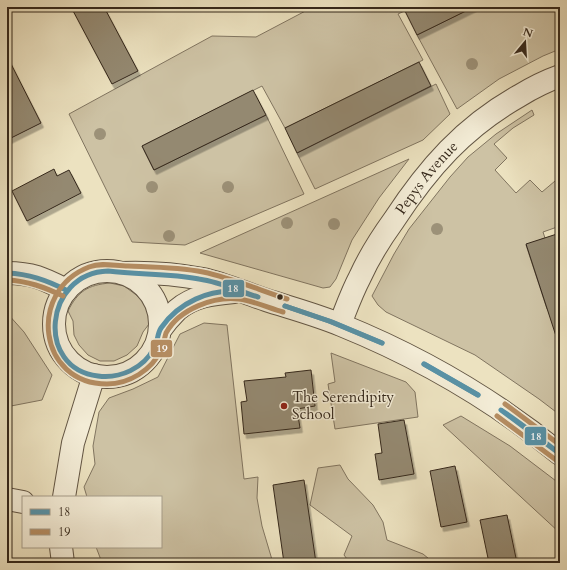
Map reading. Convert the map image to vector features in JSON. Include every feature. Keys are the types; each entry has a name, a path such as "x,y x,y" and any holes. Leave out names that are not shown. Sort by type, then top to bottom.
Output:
{"street":[{"name":"Pepys Avenue","path":"340,324 359,278 373,252 406,202 445,152 466,132 505,104 533,88 560,76"},
{"path":"122,273 135,279 146,288 154,301 159,315 160,330 155,347 144,362 136,369 126,374 111,377 94,375 77,368 64,356 56,340 54,323 57,305 66,290 78,280 91,274 106,271 122,273 164,273 204,279 340,324 383,343 439,372 489,402 531,430 560,454"},
{"path":"7,273 26,273 38,276 66,290"},
{"path":"160,330 177,310 193,300 212,294 241,292"},
{"path":"64,496 73,443 94,375"},
{"path":"7,499 22,502"},
{"path":"61,548 63,563"}],"shaded area":[{"path":"313,7 413,7 398,14 423,60 285,128 262,86 142,146 154,170 266,115 304,194 185,245 132,242 69,114 212,36 256,37"},
{"path":"474,7 560,7 560,49 543,56 499,79 457,109 417,35"},
{"path":"436,84 450,114 423,140 315,189 297,153"},
{"path":"532,110 534,115 513,128 494,144 507,158 495,170 516,193 530,180 542,192 555,181 560,186 560,226 543,232 545,238 526,245 547,309 560,305 560,415 475,355 386,312 378,305 372,296 409,229 450,177 468,157 496,134"},
{"path":"409,159 379,198 352,240 336,279 330,287 323,288 200,253"},
{"path":"110,283 124,286 144,302 148,314 149,324 143,332 137,346 127,355 114,361 100,361 88,355 79,345 74,335 73,321 68,311 76,298 84,290 96,285"},
{"path":"7,313 24,332 52,375 42,400 11,406 7,404"},
{"path":"204,323 227,325 244,479 258,477 257,498 262,526 273,563 104,563 101,560 96,548 162,548 162,496 87,496 84,487 95,464 93,446 99,412 109,398 158,377 180,334"},
{"path":"331,353 406,382 415,392 418,417 335,429 328,384 335,382"},
{"path":"461,416 510,446 560,484 560,533 443,425"},
{"path":"340,465 348,479 373,505 383,522 387,540 423,554 434,563 350,563 344,555 352,536 310,505 318,468"}],"building":[{"path":"71,7 104,7 138,71 112,84"},
{"path":"403,7 474,7 417,35"},
{"path":"7,56 41,123 7,140"},
{"path":"419,62 431,86 297,153 285,128"},
{"path":"253,90 266,115 154,170 142,146"},
{"path":"54,169 57,176 69,170 81,193 27,221 12,191"},
{"path":"560,233 560,335 556,336 526,244"},
{"path":"311,370 315,406 297,409 300,428 244,434 241,402 247,401 244,381 286,377 285,373"},
{"path":"404,420 414,474 379,480 375,454 382,453 378,424"},
{"path":"455,466 467,522 441,527 430,471"},
{"path":"304,480 316,563 284,563 273,485"},
{"path":"507,515 517,563 489,563 480,520"}],"transit line":[{"name":"19","path":"283,312 239,299 219,300 198,306 179,317 172,325 166,333 163,346 157,357 146,370 123,382 107,384 84,380 66,369 55,353 49,334 49,315 56,295 69,279 89,267 99,265 185,269 203,272 235,281 287,299"},
{"name":"18","path":"108,271 207,280 258,297 242,292 229,291 217,292 196,299 176,311 168,319 161,328 155,346 150,355 138,366 123,374 115,376 98,376 78,370 64,357 57,340 55,322 60,303 71,287 87,276 108,271"},
{"name":"18","path":"7,273 37,278 66,290"},
{"name":"19","path":"7,280 36,285 63,296"},
{"name":"18","path":"285,306 329,321 382,343"},
{"name":"18","path":"285,306 332,322 382,343"},
{"name":"18","path":"424,364 478,395"},
{"name":"18","path":"424,364 478,395"},
{"name":"19","path":"505,404 560,445"},
{"name":"18","path":"501,410 523,426 560,454 501,410"},
{"name":"19","path":"497,416 556,460"}],"place":[{"name":"The Serendipity School","path":"284,406"}]}
